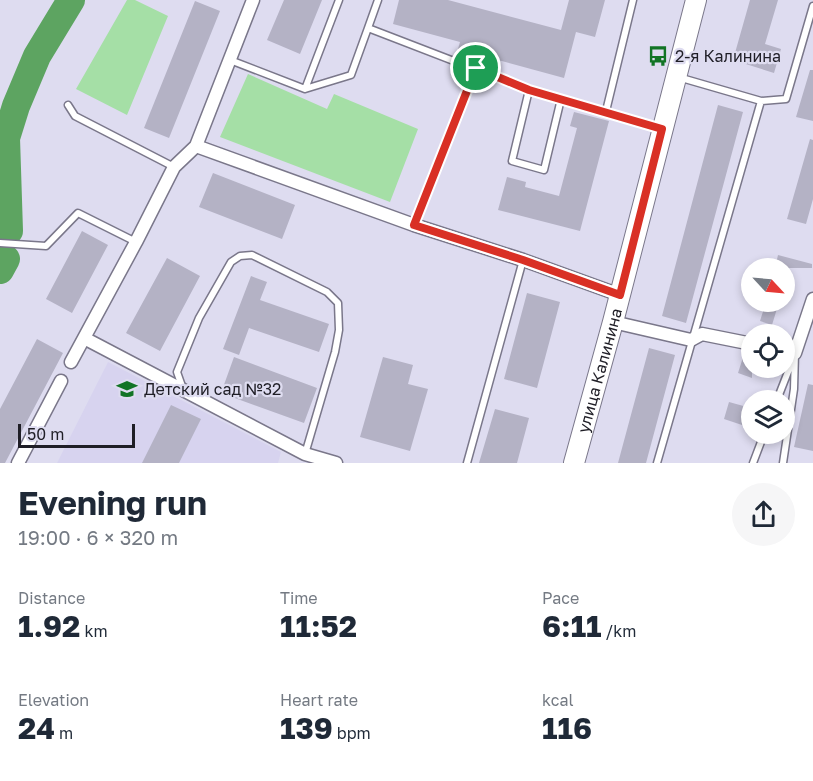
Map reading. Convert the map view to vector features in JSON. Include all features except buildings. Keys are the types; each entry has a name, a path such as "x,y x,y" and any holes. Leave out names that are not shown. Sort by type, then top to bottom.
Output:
{"main road":[{"name":"улица Калинина","path":"574,463 696,0"}],"street":[{"path":"71,362 174,167 196,146 253,0"},
{"path":"196,146 414,225 523,260 620,295"},
{"path":"795,340 813,299"},
{"path":"613,322 691,340 702,334 741,342"},
{"path":"84,339 184,391 303,459 336,463"},
{"path":"18,463 61,381"}],"lane":[{"path":"305,89 339,0"},
{"path":"230,59 305,89 351,75 378,0"},
{"path":"606,111 633,0"},
{"path":"675,76 761,101 786,99 813,6"},
{"path":"368,28 529,90 662,129"},
{"path":"414,225 476,68"},
{"path":"529,90 512,161 544,170 561,99"},
{"path":"657,463 761,101"},
{"path":"68,105 75,116 174,167"},
{"path":"0,243 46,246 78,213 136,242"},
{"path":"184,391 177,372 199,318 231,262 240,256 252,255 327,292 339,303 339,330 335,352 303,459"},
{"path":"467,463 523,260"},
{"path":"783,463 794,389 793,378"},
{"path":"753,463 760,444"}],"shaded area":[{"name":"Детский сад №32","path":"108,362 281,452 278,463 57,463"}],"green space":[{"path":"127,0 135,0 168,16 127,115 76,89"},
{"path":"248,74 327,109 334,94 418,129 390,202 220,137"}],"waterway":[{"path":"9,231 6,138 16,106 37,56 71,0"},
{"path":"0,270 6,259"}],"place":[{"name":"2-я Калинина","path":"658,56"},
{"name":"Детский сад №32","path":"127,389"}],"route":[{"path":"476,68 529,90 662,129 620,295 523,260 414,225 476,68"}]}
